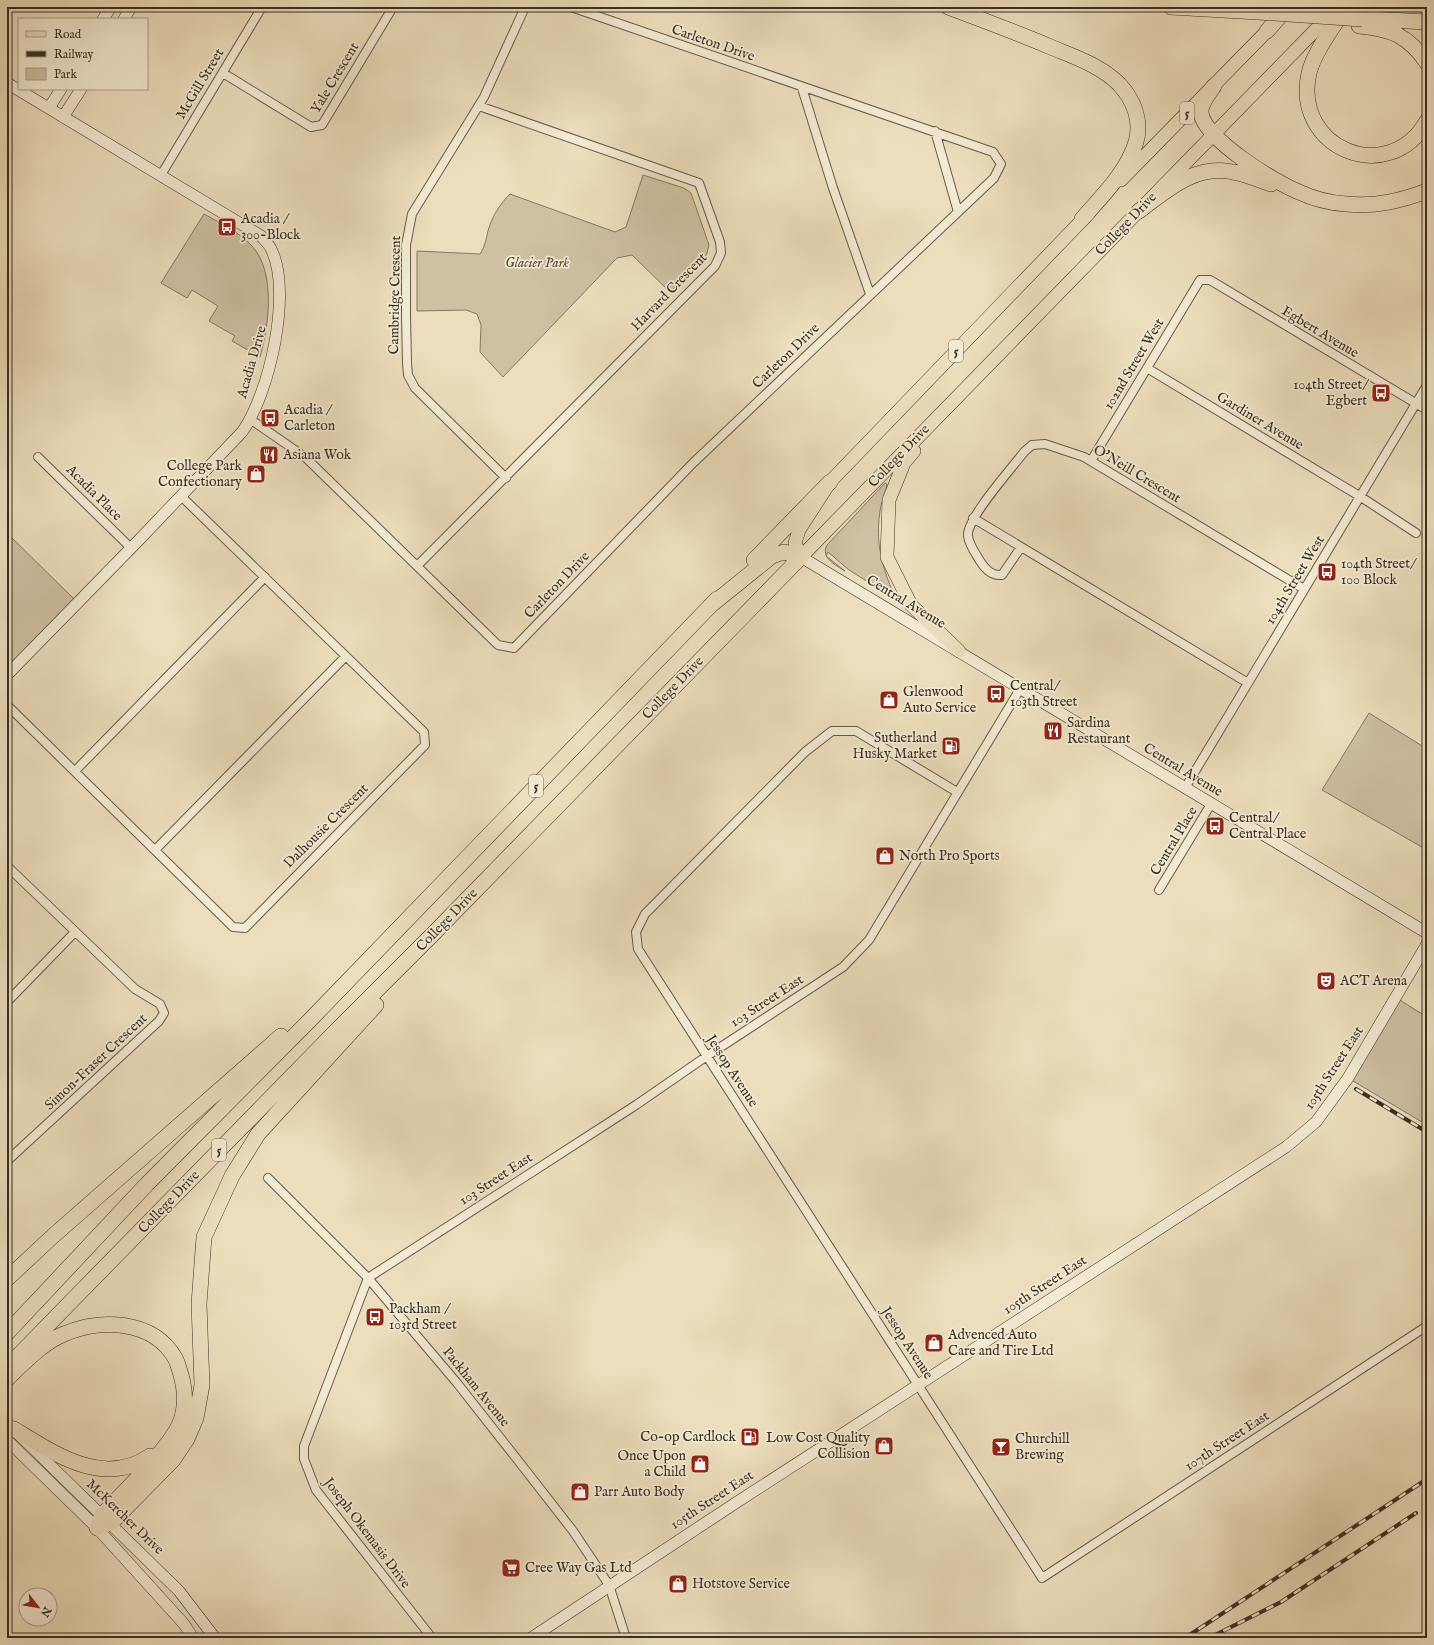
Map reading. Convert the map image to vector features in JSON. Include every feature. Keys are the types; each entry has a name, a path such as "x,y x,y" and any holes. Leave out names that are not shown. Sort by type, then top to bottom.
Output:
{"highway":[{"path":"948,7 1010,30 1097,68 1119,84 1127,94 1137,115 1138,128 1136,143 1129,160 1117,177 1082,219"},
{"path":"1171,7 1258,12 1336,12 1376,28 1397,33 1414,45 1427,63"},
{"path":"1267,31 1289,7"},
{"path":"1346,7 1317,55 1310,73 1308,105 1312,118 1320,131 1329,140 1342,149 1356,154 1374,156 1386,154 1410,142 1421,130 1427,120"},
{"path":"1360,22 1427,22"},
{"path":"1214,86 1204,100 1201,113 1205,125 1213,134 1250,164 1270,178 1299,192"},
{"path":"1139,211 1183,179 1193,174 1213,170 1234,172 1329,202 1362,205 1396,201 1427,191"},
{"name":"College Drive","path":"7,1333 147,1184 311,1019 830,482"},
{"path":"710,606 772,556 784,552 801,556"},
{"name":"College Drive","path":"7,1368 801,556"},
{"path":"103,1522 173,1460 187,1439 196,1418 202,1385 199,1304 204,1237 232,1176 258,1134 419,957 433,934"},
{"path":"7,1279 53,1236 361,966"},
{"path":"7,1379 32,1355 63,1334 96,1324 112,1324 144,1329 168,1347 176,1359 185,1389 182,1418 165,1447 103,1522"},
{"path":"9,1431 59,1456 84,1466 108,1469 138,1465 165,1447"}],"main road":[{"name":"College Drive","path":"801,556 1213,134 1336,12"},
{"name":"College Drive","path":"830,482 1082,219 1267,31"},
{"path":"941,414 904,464 889,500 887,558 911,605 959,651"},
{"path":"801,556 796,543 799,530 830,482"}],"street":[{"path":"104,18 111,7"},
{"path":"125,18 131,7"},
{"name":"McGill Street","path":"161,176 262,7"},
{"name":"Yale Crescent","path":"223,73 311,127 322,125 393,7"},
{"name":"Cambridge Crescent","path":"506,478 415,388 408,375 406,249 412,214 479,106 525,7"},
{"name":"Carleton Drive","path":"250,419 305,457 418,565 498,645 514,648 690,466 994,178 1001,164 993,152 802,88 570,7"},
{"name":"Acadia Drive","path":"7,83 18,90"},
{"path":"802,88 833,188 870,294"},
{"name":"Acadia Drive","path":"7,675 240,434 250,419 274,349 278,325 277,274 273,254 261,236 19,90"},
{"path":"49,108 59,90"},
{"path":"63,117 80,90"},
{"name":"Harvard Crescent","path":"418,565 715,266 721,253 720,242 699,183 479,106"},
{"path":"934,131 958,212"},
{"name":"102nd Street West","path":"1091,461 1200,280"},
{"name":"Egbert Avenue","path":"1200,280 1210,280 1427,410"},
{"name":"Gardiner Avenue","path":"1147,368 1360,497 1416,533"},
{"name":"104th Street West","path":"1185,788 1427,385"},
{"name":"O'Neill Crescent","path":"1021,547 1002,575 991,573 986,569 971,544 968,535 973,518 1024,452 1032,445 1045,444 1083,456 1304,589"},
{"name":"Acadia Place","path":"38,457 131,548"},
{"name":"Dalhousie Crescent","path":"7,704 156,849 233,927 245,928 425,745 424,732 345,657 181,496"},
{"path":"973,518 1248,683"},
{"name":"Central Avenue","path":"801,556 1427,933"},
{"path":"75,771 265,577"},
{"path":"156,849 345,657"},
{"name":"103 Street East","path":"368,1278 629,1109 843,967 869,940 1020,689"},
{"name":"Jessop Avenue","path":"957,792 856,731 832,731 805,752 645,914 636,932 638,949 1042,1578"},
{"name":"Central Place","path":"1159,890 1211,804"},
{"name":"Simon-Fraser Crescent","path":"7,866 135,989 160,1004 164,1013 158,1021 7,1161"},
{"path":"7,1002 75,932"},
{"name":"105th Street East","path":"531,1638 609,1585 1286,1147 1316,1122 1352,1071 1427,944"},
{"name":"Packham Avenue","path":"268,1178 368,1278 457,1383 520,1463 573,1532 609,1585 626,1638"},
{"name":"Joseph Okemasis Drive","path":"368,1278 304,1446 304,1459 316,1490 432,1638"},
{"name":"107th Street East","path":"1042,1578 1427,1326"},
{"name":"McKercher Drive","path":"9,1431 103,1522 179,1591 214,1638"},
{"name":"McKercher Drive","path":"103,1522 184,1624 193,1638"}],"green space":[{"name":"Glacier Park","path":"643,175 684,188 691,193 709,245 704,259 670,292 632,255 617,258 503,377 480,352 481,325 477,314 466,310 417,311 417,251 480,254 494,215 510,194 615,232 626,227"},
{"path":"204,214 241,236 252,246 260,257 265,270 267,284 268,315 260,357 232,341 235,336 209,321 218,306 192,290 187,298 161,283"},
{"path":"885,483 887,484 881,505 878,528 884,569 892,590 884,592 849,570 828,552 826,555 825,550 827,545"},
{"path":"7,533 77,602 7,675"},
{"path":"827,557 845,571 830,561"},
{"path":"1369,713 1427,749 1427,850 1322,790"},
{"path":"1395,997 1427,1017 1427,1125 1348,1078"}],"railway":[{"path":"1356,1089 1427,1132"},
{"path":"1185,1638 1427,1479"},
{"path":"1209,1638 1281,1602 1416,1513"}],"place":[{"name":"Acadia / 300-Block","path":"227,227"},
{"name":"104th Street/ Egbert","path":"1381,393"},
{"name":"Acadia / Carleton","path":"270,418"},
{"name":"Asiana Wok","path":"269,455"},
{"name":"College Park Confectionary","path":"256,474"},
{"name":"104th Street/ 100 Block","path":"1327,572"},
{"name":"Central/ 103th Street","path":"996,694"},
{"name":"Glenwood Auto Service","path":"889,700"},
{"name":"Sardina Restaurant","path":"1053,731"},
{"name":"Sutherland Husky Market","path":"951,746"},
{"name":"Central/ Central Place","path":"1215,826"},
{"name":"North Pro Sports","path":"885,856"},
{"name":"ACT Arena","path":"1326,981"},
{"name":"Packham / 103rd Street","path":"375,1317"},
{"name":"Advenced Auto Care and Tire Ltd","path":"934,1343"},
{"name":"Co-op Cardlock","path":"750,1437"},
{"name":"Low Cost Quality Collision","path":"884,1446"},
{"name":"Churchill Brewing","path":"1001,1447"},
{"name":"Once Upon a Child","path":"700,1464"},
{"name":"Parr Auto Body","path":"580,1492"},
{"name":"Cree Way Gas Ltd","path":"511,1568"},
{"name":"Hotstove Service","path":"678,1584"}]}
